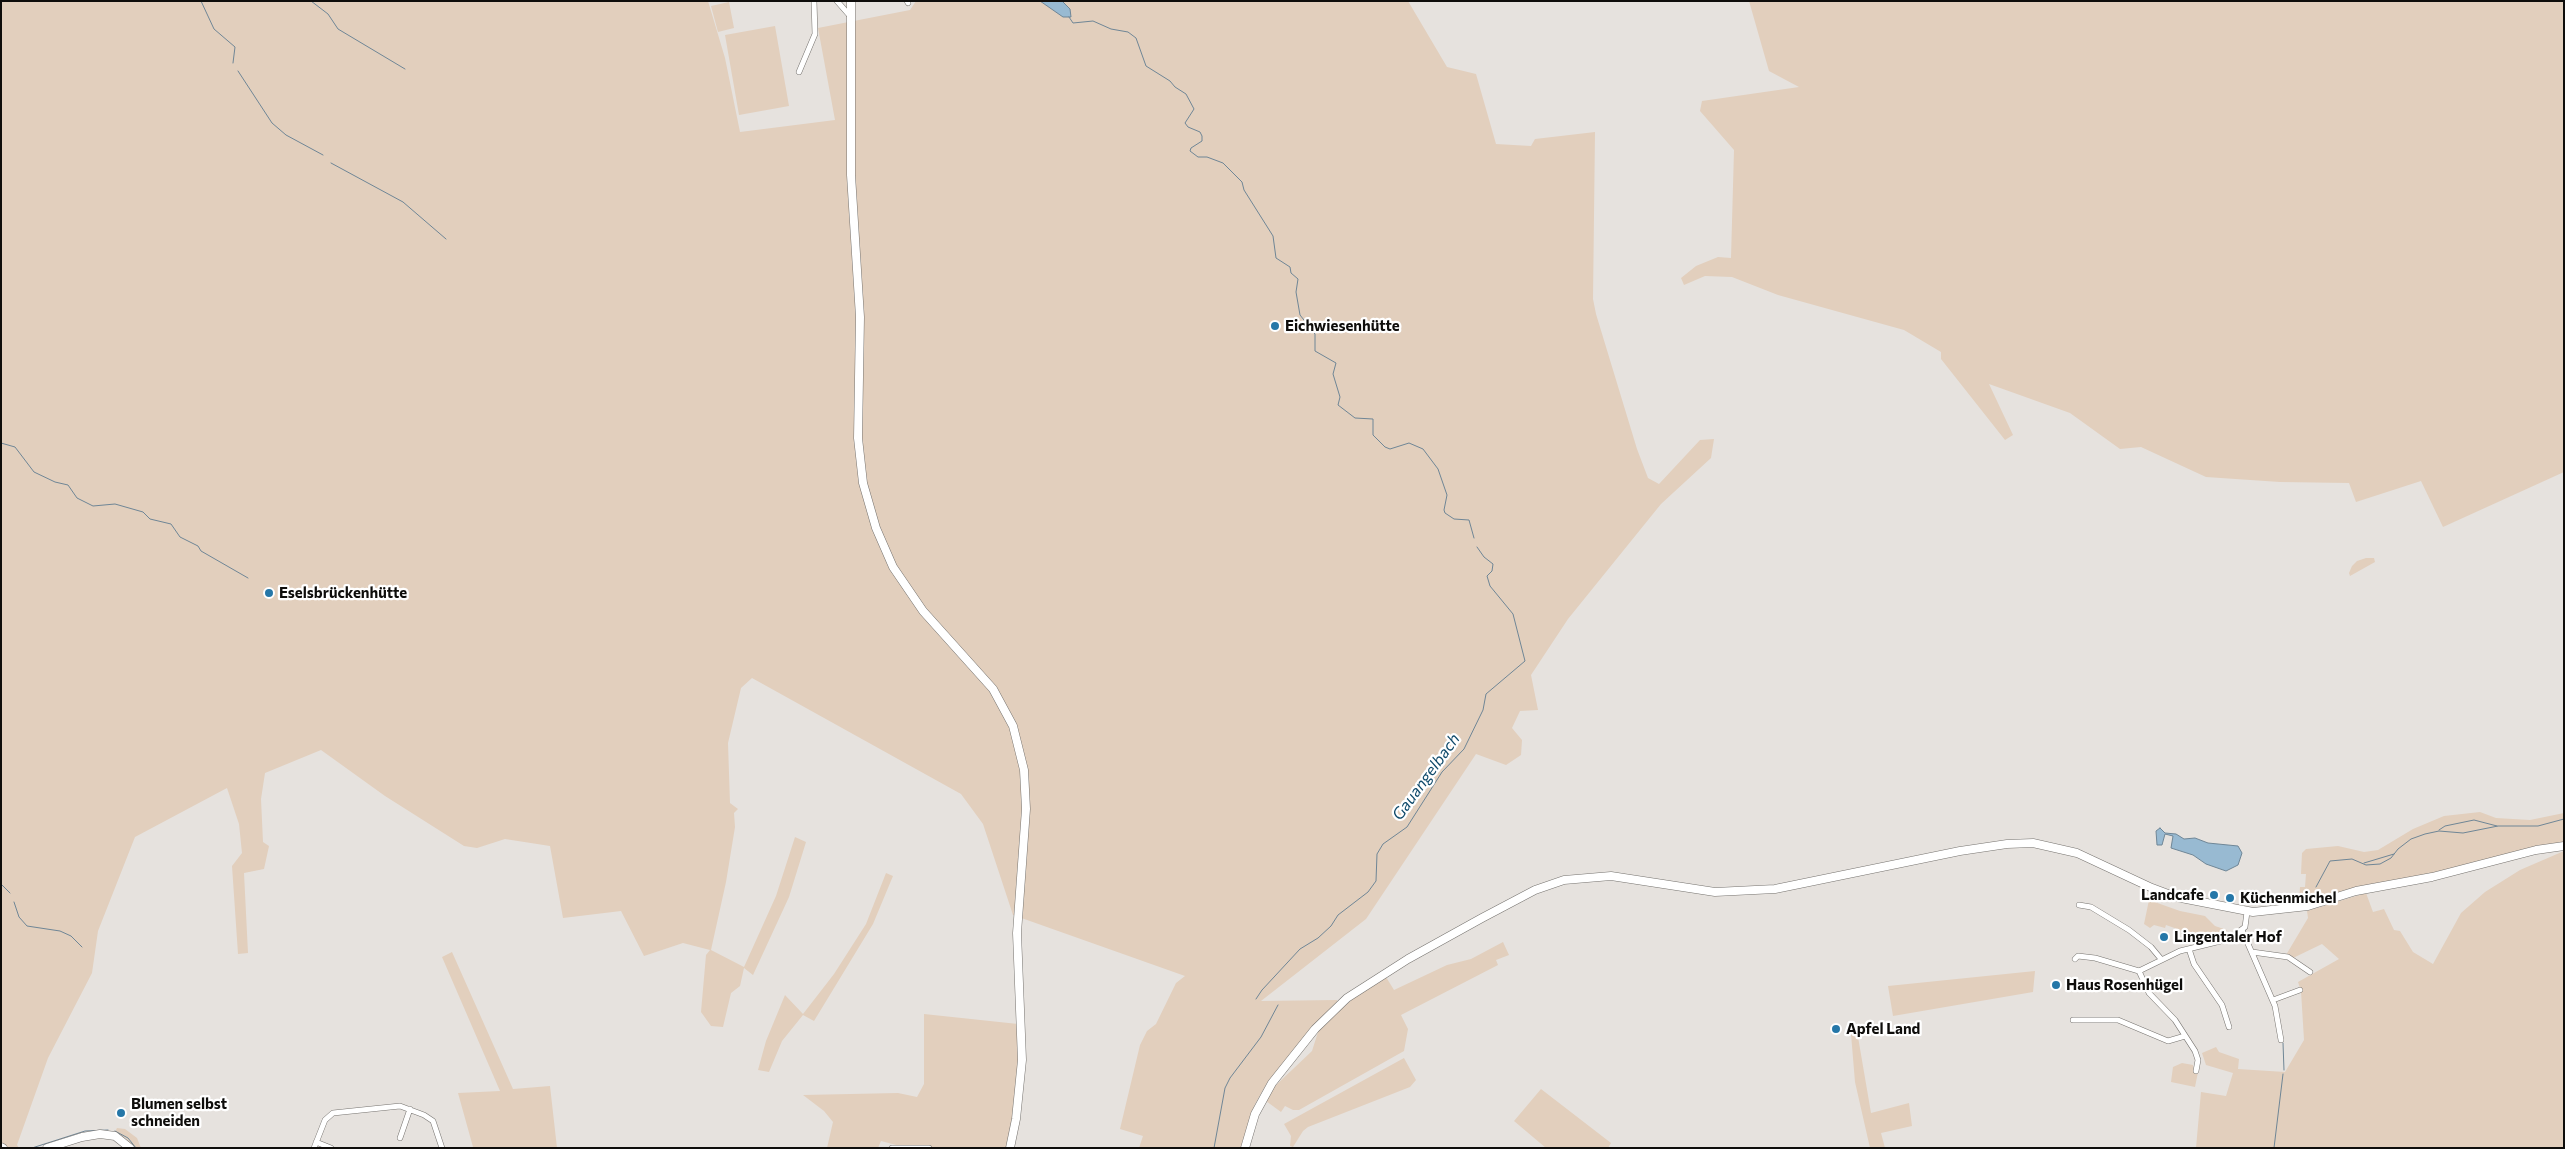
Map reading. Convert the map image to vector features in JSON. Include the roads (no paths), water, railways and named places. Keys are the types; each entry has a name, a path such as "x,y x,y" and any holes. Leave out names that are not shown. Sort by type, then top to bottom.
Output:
{"main road":[{"path":"851,1 851,175 860,316 858,438 861,467 870,511 893,567 911,595 931,621 983,676 1002,704 1013,726 1024,770 1026,809 1016,932 1022,1060 1016,1119 1010,1148"},
{"path":"1245,1148 1255,1114 1272,1083 1305,1040 1336,1007 1362,987 1416,954 1523,896 1564,880 1611,876 1701,891 1766,890 1976,848 2033,843 2076,852 2152,888 2190,901 2246,912 2308,906 2356,892 2432,878 2536,850 2564,846"},
{"path":"47,1148 82,1137 102,1134 120,1138 130,1148"}],"street":[{"path":"799,72 815,34 814,1"},
{"path":"837,1 851,17"},
{"path":"2080,905 2091,907 2129,930 2154,951 2161,960"},
{"path":"2075,959 2078,956 2095,958 2140,971 2189,949 2222,942 2242,930 2246,924 2246,912"},
{"path":"2242,930 2273,1000 2279,1022 2281,1040"},
{"path":"2189,949 2195,967 2222,1005 2229,1026"},
{"path":"2252,952 2288,956 2310,972"},
{"path":"2140,971 2149,993 2175,1020 2196,1055 2196,1071"},
{"path":"2273,1000 2300,990"},
{"path":"2073,1020 2118,1020 2166,1041 2185,1036"},
{"path":"331,1148 315,1145 325,1120 336,1111 400,1106 433,1121 442,1148"},
{"path":"400,1138 410,1109"},
{"path":"892,1148 928,1148"}],"water":[{"path":"1040,1 1062,1 1070,9 1071,17 1063,17"},
{"path":"2160,828 2165,833 2176,834 2184,839 2195,838 2208,843 2238,846 2242,853 2238,865 2226,871 2206,864 2193,855 2171,848 2173,836 2165,834 2162,845 2157,845 2156,831"}],"waterway":[{"path":"201,1 214,29 235,47 233,63"},
{"path":"311,1 328,14 338,29 405,69"},
{"name":"Gauangelbach","path":"1069,17 1073,23 1093,21 1111,29 1128,32 1136,38 1146,66 1186,94 1194,109 1185,123 1188,127 1200,132 1202,136 1202,141 1191,148 1190,151 1198,157 1207,157 1223,163 1242,182 1244,190 1273,236 1276,258 1290,267 1291,273 1298,279 1296,292 1300,315 1315,334 1315,351 1336,363 1333,374 1340,397 1338,405 1355,418 1373,419 1373,435 1385,447 1390,449 1409,443 1423,449 1438,469 1447,495 1445,513 1454,519 1469,520 1474,538"},
{"path":"238,71 272,123 286,135 323,155"},
{"path":"331,163 403,202 446,239"},
{"path":"1,443 15,447 34,472 55,482 68,485 77,498 93,506 115,504 143,512 150,519 171,524 180,537 198,546 201,551 248,578"},
{"name":"Gauangelbach","path":"1256,999 1300,949 1318,938 1331,926 1338,915 1368,892 1376,881 1377,854 1383,844 1407,827 1442,772 1464,749 1483,710 1486,694 1525,661 1513,614 1490,586 1487,576 1492,571 1493,564 1484,557 1477,547"},
{"path":"2316,887 2330,861 2352,859 2366,865 2380,864 2391,858 2398,849 2411,839 2425,834 2439,831 2463,833 2498,826 2538,826 2564,819"},
{"path":"2439,830 2445,826 2474,820 2497,826"},
{"path":"2364,863 2394,854"},
{"path":"1,884 10,893"},
{"path":"14,902 19,917 27,926 60,931 71,936 82,947"},
{"name":"Gauangelbach","path":"1214,1148 1225,1088 1230,1078 1261,1037 1278,1005"},
{"path":"2283,1043 2284,1070"},
{"path":"2274,1148 2283,1074"},
{"path":"32,1148 85,1131 108,1130"},
{"path":"115,1131 128,1138 136,1148"}],"place":[{"name":"Eichwiesenhütte","path":"1275,326"},
{"name":"Eselsbrückenhütte","path":"269,593"},
{"name":"Landcafe","path":"2214,895"},
{"name":"Küchenmichel","path":"2230,898"},
{"name":"Lingentaler Hof","path":"2164,937"},
{"name":"Haus Rosenhügel","path":"2056,985"},
{"name":"Apfel Land","path":"1836,1029"},
{"name":"Blumen selbst schneiden","path":"121,1113"}]}
